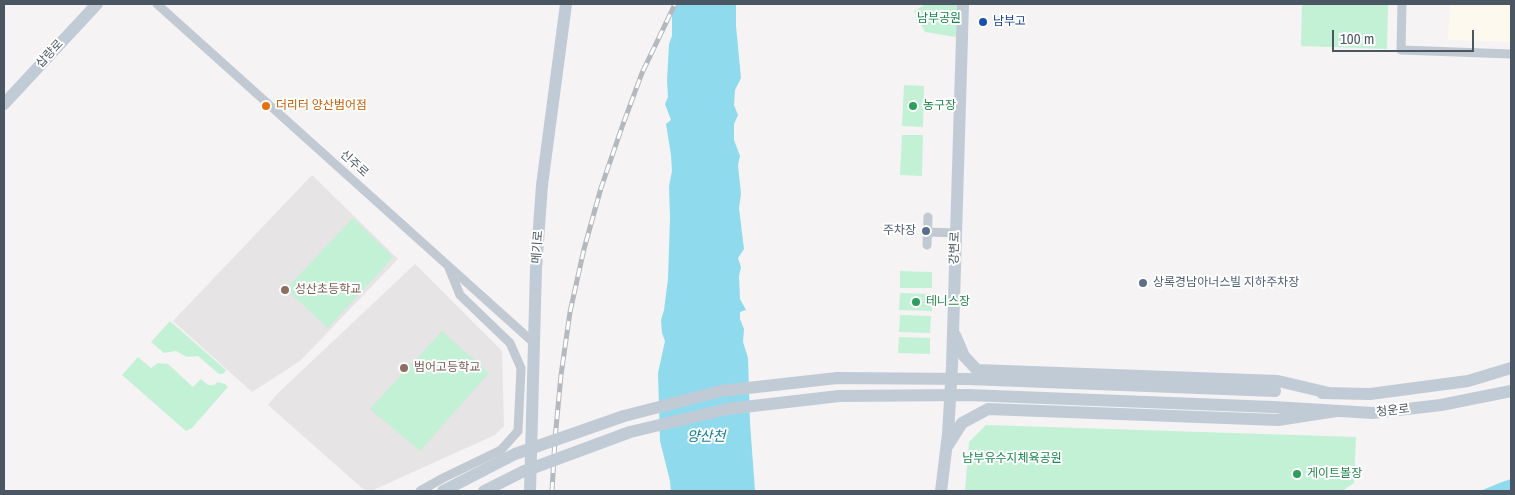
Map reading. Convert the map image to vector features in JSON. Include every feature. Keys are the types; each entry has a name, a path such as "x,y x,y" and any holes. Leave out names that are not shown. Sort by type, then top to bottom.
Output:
{"main road":[{"name":"삽량로","path":"4,104 97,4"},
{"name":"메기로","path":"530,491 536,269 542,185 566,4"},
{"name":"강변로","path":"942,491 947,447 953,330 963,4"},
{"path":"953,330 964,356 977,370 1278,381 1329,393"},
{"name":"청운로","path":"443,491 515,454 624,416 721,391 837,378 969,379 1370,394 1468,382 1511,368"},
{"name":"청운로","path":"484,491 522,472 630,432 727,409 839,396 968,395 1273,407 1373,413 1441,405 1511,391"},
{"path":"947,447 962,423 988,409 1278,420 1336,411"}],"street":[{"name":"신주로","path":"157,4 534,343"},
{"path":"1402,4 1401,50 1511,54"},
{"path":"927,245 928,218"},
{"path":"928,232 956,233"},
{"path":"420,491 501,450 518,431 522,368 510,344 460,295 448,266"}],"shaded area":[{"path":"1450,4 1511,4 1511,42 1448,40"},
{"name":"성산초등학교","path":"312,175 398,259 300,361 252,392 173,321"},
{"name":"범어고등학교","path":"415,264 502,351 504,426 495,435 371,491 363,489 268,405 277,394"}],"green space":[{"name":"남부공원","path":"926,4 957,4 956,37 925,32 914,11"},
{"path":"1302,4 1388,4 1387,49 1301,46"},
{"name":"농구장","path":"904,85 924,86 923,127 902,126"},
{"name":"농구장","path":"902,135 923,135 922,176 900,175"},
{"path":"353,218 393,257 328,328 286,289"},
{"path":"900,271 932,272 932,288 900,288"},
{"name":"테니스장","path":"900,293 932,294 932,311 899,310"},
{"path":"900,315 931,316 930,333 899,332"},
{"path":"170,321 226,370 223,374 219,374 198,356 187,357 176,351 164,353 151,342"},
{"path":"442,331 489,373 420,451 370,409"},
{"name":"테니스장","path":"899,337 930,338 930,354 898,353"},
{"path":"138,357 151,368 158,363 168,364 193,387 201,379 208,385 214,385 218,382 228,387 192,428 186,431 122,375"},
{"name":"남부유수지체육공원","path":"986,425 1356,437 1354,483 1342,491 965,491 969,442"}],"water":[{"name":"양산천","path":"672,4 736,4 741,78 735,90 734,105 738,115 734,124 734,140 740,156 738,165 741,194 739,208 744,249 738,258 741,267 739,276 740,299 746,310 740,312 740,319 744,329 743,342 748,358 755,491 671,491 660,441 658,373 665,341 661,320 668,279 669,186 672,171 666,124 671,120 665,104 668,97 667,81 669,44 672,36"},
{"path":"1511,479 1511,491 1480,491 1502,482"}],"railway":[{"path":"552,491 561,375 570,312 584,249 601,188 642,73 675,4"}],"place":[{"name":"남부고","path":"983,22"},
{"name":"더리터 양산범어점","path":"266,106"},
{"name":"농구장","path":"913,106"},
{"name":"주차장","path":"926,231"},
{"name":"상록경남아너스빌 지하주차장","path":"1143,283"},
{"name":"성산초등학교","path":"285,290"},
{"name":"테니스장","path":"916,302"},
{"name":"범어고등학교","path":"404,368"},
{"name":"게이트볼장","path":"1297,474"}]}
